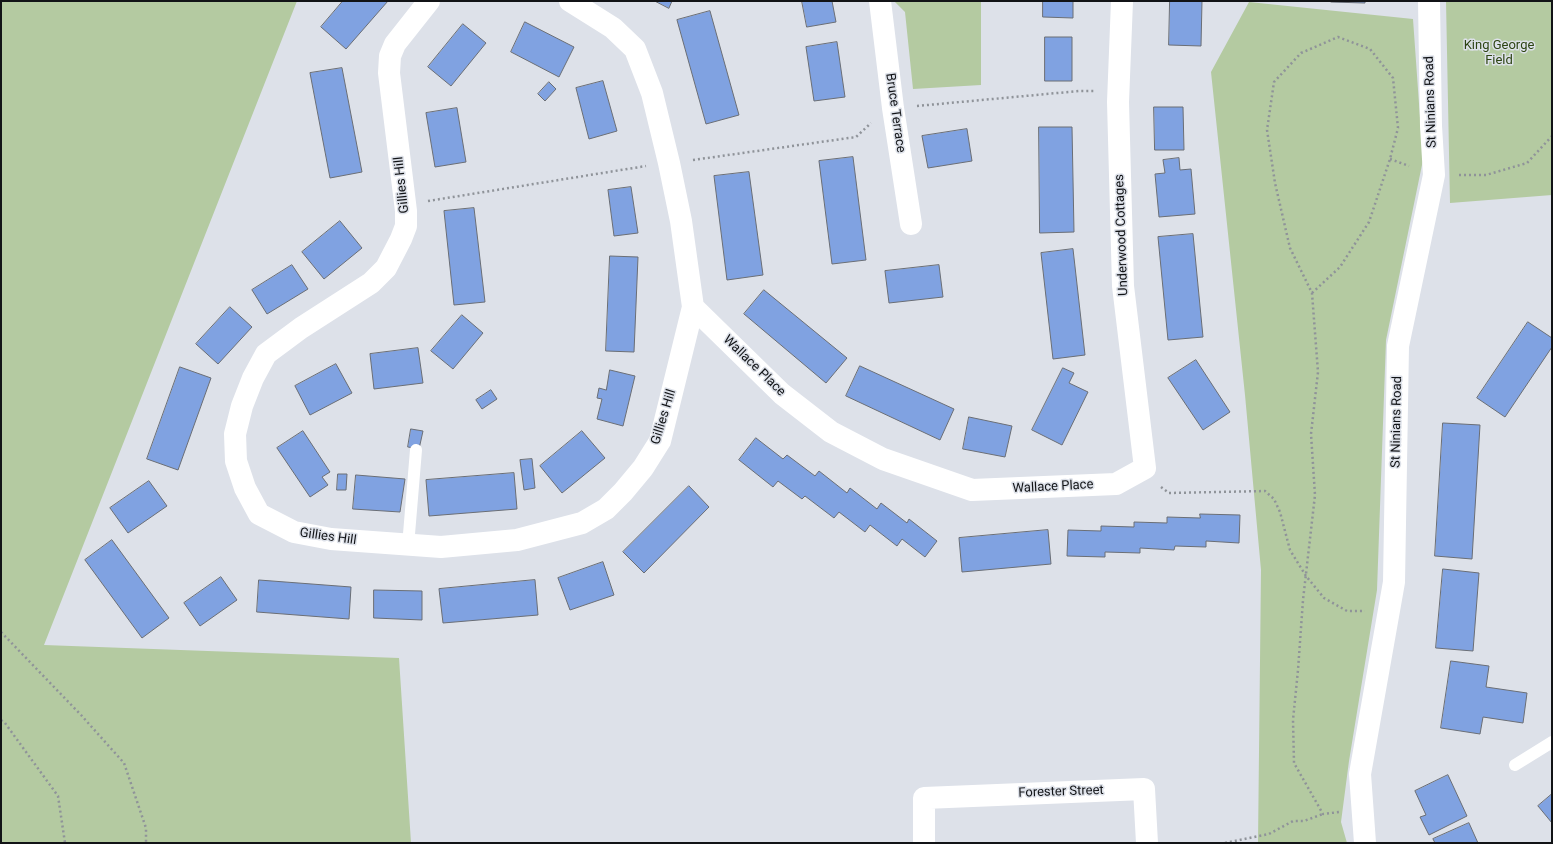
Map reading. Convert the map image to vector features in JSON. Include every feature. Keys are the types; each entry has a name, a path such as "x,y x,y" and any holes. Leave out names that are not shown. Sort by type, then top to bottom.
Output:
{"street":[{"name":"Gillies Hill","path":"430,1 395,44 390,56 389,73 406,205 406,226 401,239 386,268 371,283 301,328 266,354 253,378 242,406 235,434 236,461 244,488 259,514 294,532 331,539 408,546 441,547 517,540 582,523 606,509 623,492 643,468 660,441 693,307"},
{"path":"570,1 613,28 635,49 652,93 669,163 681,221 693,307"},
{"name":"Bruce Terrace","path":"880,1 893,108 911,224"},
{"name":"Underwood Cottages","path":"1122,1 1118,90 1123,286 1145,468"},
{"name":"St Ninians Road","path":"1365,843 1360,774 1394,582 1398,346 1434,175 1431,126 1429,1"},
{"name":"Wallace Place","path":"693,307 782,394 831,432 883,459 972,490 1116,484 1145,468"},
{"name":"Forester Street","path":"924,843 924,798 1144,789 1147,843"}],"lane":[{"path":"408,546 416,450"},
{"path":"1516,765 1552,742"}],"path":[{"path":"1312,293 1340,267 1370,222 1398,128 1393,78 1370,48 1338,37 1301,53 1274,82 1267,130 1275,183 1290,248 1312,293 1318,372 1311,434 1315,495 1303,600 1293,720 1294,763 1323,814"},
{"path":"893,108 1079,91 1118,90"},
{"path":"1434,175 1486,175 1527,163 1552,136"},
{"path":"1145,468 1153,481 1169,493 1264,491 1274,499 1280,512 1290,550 1306,576 1324,598 1347,611 1388,611"},
{"path":"1,632 81,715 124,763 146,828 146,843"},
{"path":"1,720 5,723 58,796 65,843"},
{"path":"1225,843 1270,834 1292,821 1304,821 1323,814 1363,808"}],"green space":[{"path":"1,1 297,1 44,645 399,658 411,843 1,843"},
{"path":"894,1 981,1 981,85 913,89 905,12"},
{"name":"King George Field","path":"1446,1 1552,1 1552,195 1450,203"},
{"path":"1249,2 1413,19 1423,160 1386,340 1377,590 1349,761 1341,822 1347,843 1258,843 1261,570 1245,395 1211,72"}],"building":[{"path":"343,1 388,1 346,49 321,27"},
{"path":"655,1 672,1 669,8"},
{"path":"802,1 832,1 836,22 807,27"},
{"path":"1043,1 1073,1 1073,18 1043,17"},
{"path":"1170,1 1202,1 1201,46 1169,45"},
{"path":"1365,1 1365,3 1331,2"},
{"path":"710,11 739,115 706,124 677,20"},
{"path":"525,22 574,47 559,77 511,52"},
{"path":"463,24 486,43 451,86 428,67"},
{"path":"1045,37 1072,37 1072,81 1045,81"},
{"path":"837,42 845,97 814,101 806,47"},
{"path":"342,68 362,172 330,178 310,73"},
{"path":"603,81 617,131 589,139 576,88"},
{"path":"549,82 556,89 545,101 538,94"},
{"path":"1154,107 1183,107 1184,150 1155,150"},
{"path":"457,108 466,162 435,167 426,113"},
{"path":"1039,127 1072,127 1074,232 1040,233"},
{"path":"967,129 972,161 928,168 922,136"},
{"path":"853,157 866,260 832,264 819,161"},
{"path":"1179,158 1180,170 1191,169 1195,214 1159,217 1155,174 1165,173 1163,160"},
{"path":"749,172 763,275 727,280 714,176"},
{"path":"631,187 638,233 614,236 608,190"},
{"path":"474,208 485,302 454,305 444,211"},
{"path":"340,221 362,248 324,279 302,252"},
{"path":"1193,234 1203,337 1168,340 1158,237"},
{"path":"1073,249 1085,355 1053,359 1041,253"},
{"path":"610,256 638,257 634,352 606,351"},
{"path":"292,265 308,289 267,314 252,290"},
{"path":"939,265 943,297 889,303 885,271"},
{"path":"764,290 847,358 826,383 744,314"},
{"path":"230,307 252,327 218,364 196,344"},
{"path":"462,315 483,333 453,369 431,351"},
{"path":"1528,322 1552,338 1552,347 1505,417 1477,398"},
{"path":"418,348 423,383 374,389 370,354"},
{"path":"1196,360 1230,412 1203,430 1168,378"},
{"path":"336,364 352,393 310,415 295,386"},
{"path":"860,366 954,409 940,440 846,396"},
{"path":"180,367 211,378 178,470 147,459"},
{"path":"1063,368 1074,373 1069,383 1088,392 1062,445 1032,430"},
{"path":"610,370 635,376 623,426 597,419 602,399 597,398 599,388 606,390"},
{"path":"491,390 497,399 482,409 476,400"},
{"path":"969,417 1012,426 1005,457 963,449"},
{"path":"1443,423 1480,425 1472,559 1435,556"},
{"path":"411,429 423,431 419,449 408,447"},
{"path":"303,431 330,472 322,477 328,485 310,497 277,448"},
{"path":"582,431 605,458 562,493 540,466"},
{"path":"756,438 783,459 787,455 815,476 819,471 847,493 850,488 877,509 881,503 907,523 909,519 937,541 925,557 902,539 897,546 870,525 865,532 839,512 834,518 805,496 802,499 778,481 773,487 739,460"},
{"path":"532,459 535,488 524,490 520,460"},
{"path":"514,473 517,509 429,516 426,480"},
{"path":"338,474 347,474 346,490 337,490"},
{"path":"356,475 405,479 400,512 353,509"},
{"path":"149,481 167,506 128,533 110,508"},
{"path":"689,486 709,507 644,573 623,552"},
{"path":"1200,514 1240,515 1239,543 1206,541 1206,547 1175,546 1174,550 1140,548 1140,553 1105,552 1105,557 1067,556 1068,530 1101,531 1101,526 1134,527 1134,522 1167,523 1167,517 1200,518"},
{"path":"1048,530 1051,564 962,572 959,538"},
{"path":"112,540 169,618 142,638 85,560"},
{"path":"603,562 614,595 570,610 558,578"},
{"path":"1443,569 1479,573 1473,651 1436,648"},
{"path":"221,577 237,600 200,626 184,603"},
{"path":"259,580 351,587 349,619 257,612"},
{"path":"535,580 538,615 443,623 439,589"},
{"path":"374,590 422,591 422,620 374,618"},
{"path":"1451,661 1489,666 1486,687 1527,693 1523,723 1483,717 1480,734 1441,728"},
{"path":"1448,775 1467,816 1429,835 1420,817 1426,815 1415,791"},
{"path":"1552,794 1552,823 1538,806"},
{"path":"1469,823 1478,843 1435,843 1433,839"}]}
